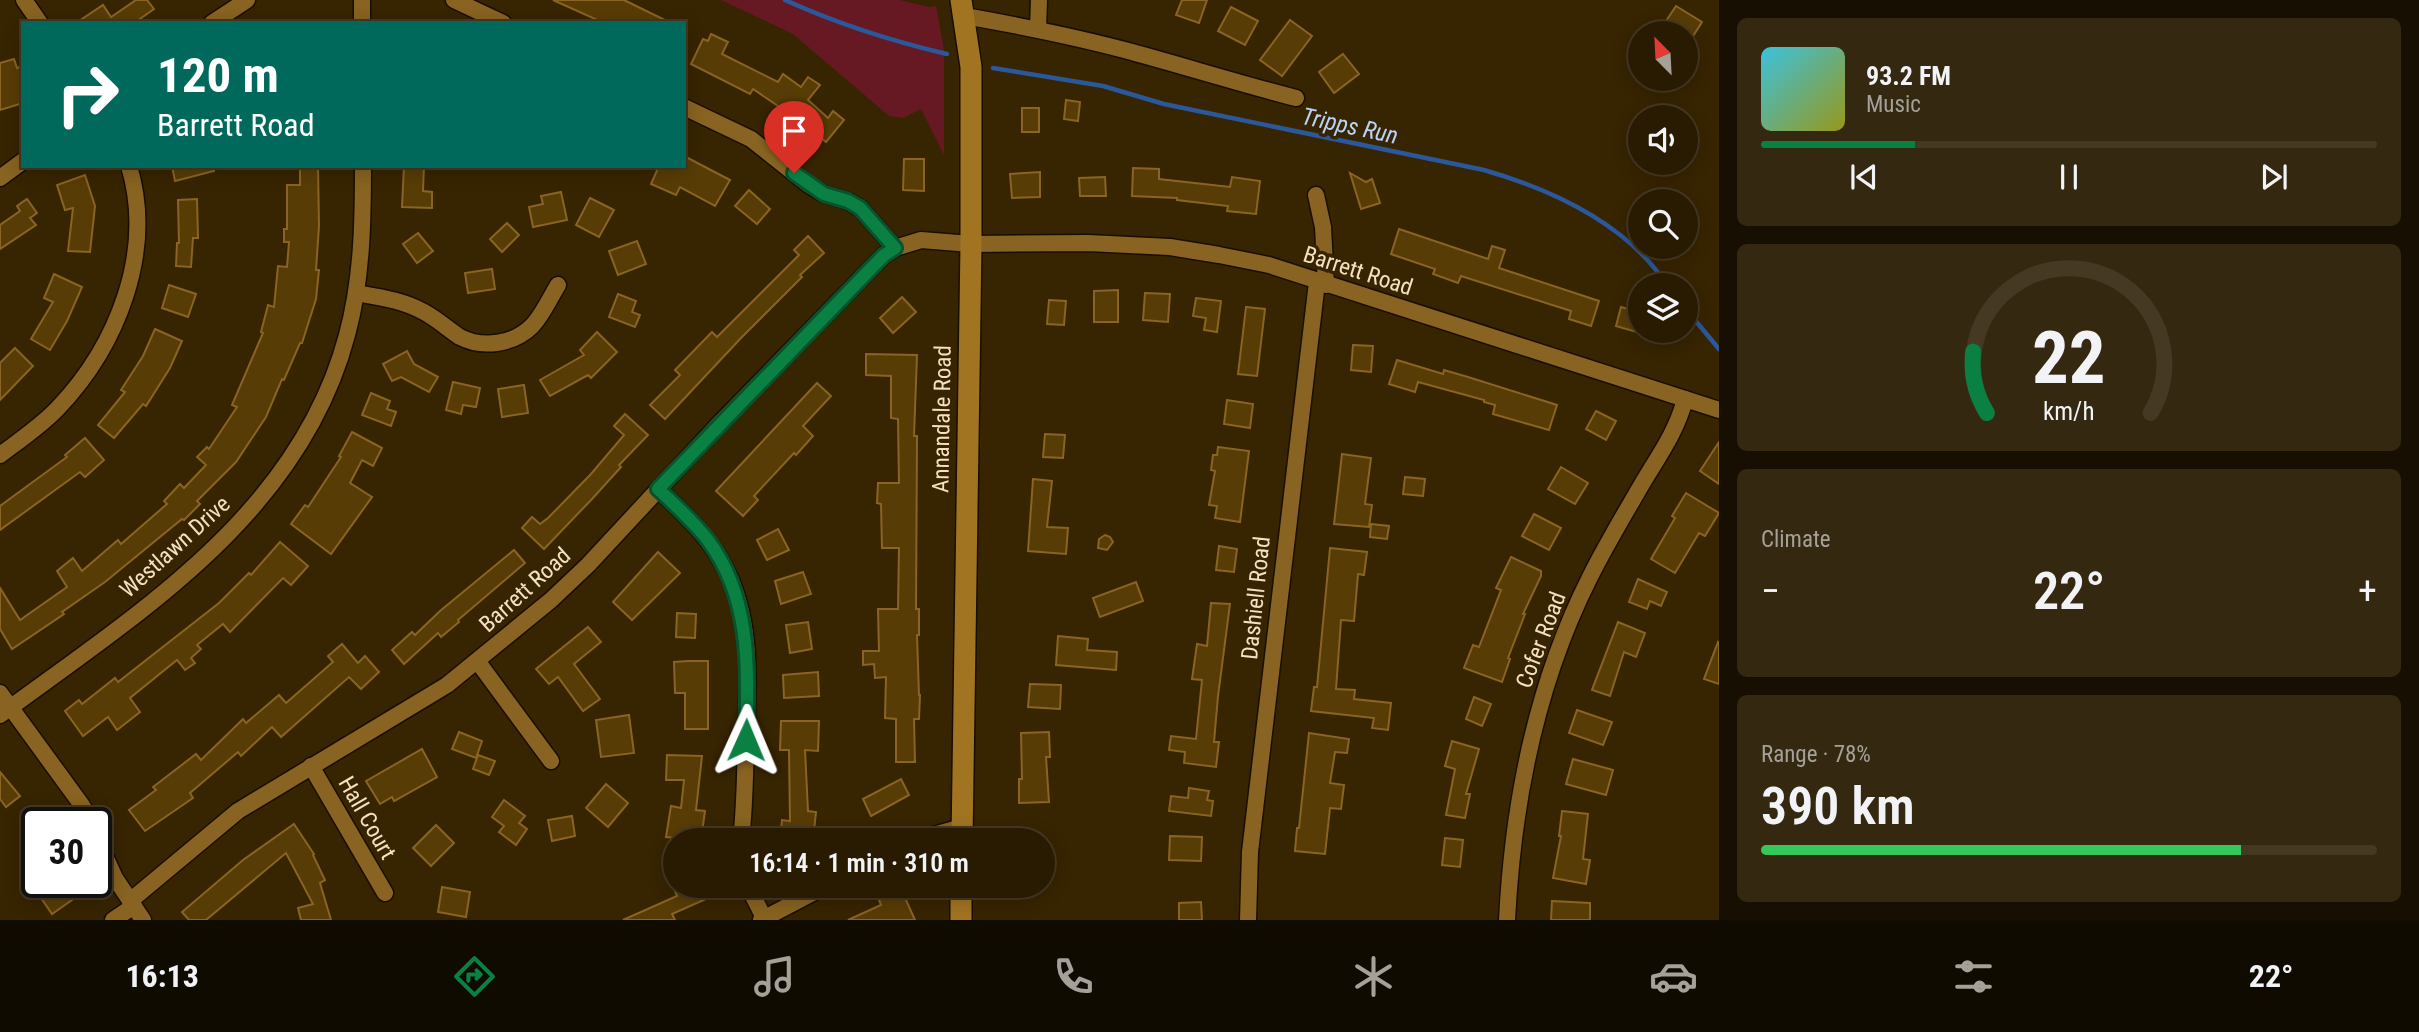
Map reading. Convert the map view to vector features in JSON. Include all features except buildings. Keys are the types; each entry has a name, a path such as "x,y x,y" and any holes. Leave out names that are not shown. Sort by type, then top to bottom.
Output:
{"main road":[{"name":"Annandale Road","path":"962,828 971,244 971,67 963,8"},
{"path":"961,898 961,920"}],"street":[{"path":"24,0 39,21"},
{"path":"215,21 247,0"},
{"path":"362,0 362,21"},
{"path":"454,0 499,21"},
{"path":"1038,29 1039,0"},
{"path":"963,8 1296,98"},
{"path":"686,108 751,139 824,194 848,201 860,208 895,248"},
{"path":"0,178 21,162"},
{"path":"0,455 34,430 64,402 99,356 114,327 126,296 134,256 136,207 129,168"},
{"name":"Westlawn Drive","path":"5,711 185,575 227,537 256,504 304,440 323,403 348,334 361,256 363,168"},
{"name":"Dashiell Road","path":"1248,920 1250,852 1321,283 1323,227 1316,195"},
{"name":"Barrett Road","path":"113,920 238,811 418,704 478,662 551,600 588,565 883,256 895,248 921,240 971,244 1088,243 1170,247 1269,265 1719,410"},
{"path":"356,293 403,302 425,312 462,338 492,343 521,335 533,325 558,285"},
{"name":"Cofer Road","path":"1507,920 1510,863 1520,790 1534,724 1549,677 1589,579 1615,529 1674,430 1685,399"},
{"path":"658,489 708,540 730,579 743,619 747,647 747,717 742,828"},
{"path":"478,662 551,761"},
{"path":"0,694 5,711 83,807"},
{"name":"Hall Court","path":"311,766 385,893"},
{"path":"112,871 143,920"},
{"path":"753,898 762,919 803,898"}],"shaded area":[{"path":"721,0 900,0 929,7 936,6 944,49 944,155 921,109 903,118 889,116 793,34"}],"waterway":[{"name":"Tripps Run","path":"785,0 865,31 947,54"},
{"name":"Tripps Run","path":"993,68 1103,86 1164,104 1484,170 1510,178 1586,212 1631,244 1658,273"},
{"name":"Tripps Run","path":"1698,324 1719,349"}],"route":[{"path":"746,740 747,647 735,591 708,540 658,489 883,256 895,248 860,208 848,201 824,194 794,173"}]}
